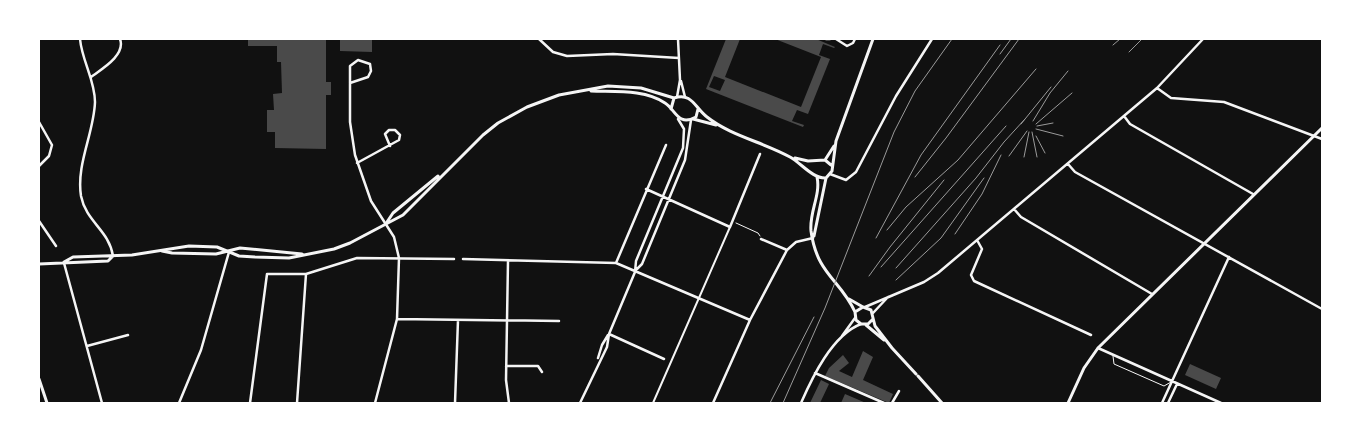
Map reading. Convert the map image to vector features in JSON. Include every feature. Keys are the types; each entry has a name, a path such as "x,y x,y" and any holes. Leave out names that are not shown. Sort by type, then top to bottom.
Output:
{"street":[{"path":"80,39 91,77 94,107 87,138 81,191 85,208 92,220 109,239 113,256"},
{"path":"91,77 115,56 121,47 120,39"},
{"path":"538,39 553,52 567,56 613,54 679,58"},
{"path":"678,39 680,80 685,97"},
{"path":"836,39 846,46 853,43 855,39"},
{"path":"813,238 826,178 830,174 836,141 874,39"},
{"path":"830,174 846,180 856,172 896,96 932,39"},
{"path":"855,312 934,276 1157,88 1203,39"},
{"path":"350,83 368,77 371,71 370,64 362,60 351,63 350,83 351,132 357,163 371,201 394,237 399,258 397,319 375,403"},
{"path":"671,109 680,80"},
{"path":"64,262 73,257 113,256 174,247 205,246 217,247 229,252 255,257 289,258 350,243 403,215 444,172 484,135 514,114 542,101 584,90 608,86 625,86 641,88 675,98 685,97 693,100 698,108 719,126"},
{"path":"1157,88 1171,98 1224,102 1322,139"},
{"path":"580,403 597,363 602,345 609,334 635,272 636,261 684,148 684,129 671,109 662,101 642,95 584,90"},
{"path":"635,272 642,264 670,199 688,150 688,129 698,112 698,108"},
{"path":"1124,116 1130,124 1253,194"},
{"path":"678,118 719,126 792,157 816,161 825,160"},
{"path":"39,122 52,145 49,156 39,166"},
{"path":"1068,403 1084,368 1098,348 1322,128"},
{"path":"357,163 390,146 400,138 395,130 389,130 385,134 390,146"},
{"path":"825,160 836,141"},
{"path":"616,263 666,145"},
{"path":"654,403 760,154"},
{"path":"792,157 816,177 819,186 812,217 813,238 820,264 847,297 855,312 855,318 815,373 800,403"},
{"path":"825,160 831,166"},
{"path":"813,173 816,161"},
{"path":"1068,164 1075,172 1322,309"},
{"path":"386,223 393,213 444,172"},
{"path":"816,177 826,178"},
{"path":"646,189 730,227"},
{"path":"1014,209 1021,217 1152,294"},
{"path":"39,221 56,246"},
{"path":"712,403 750,320 787,250 796,242 813,238"},
{"path":"761,239 787,250"},
{"path":"977,240 982,249 971,275 974,281 1091,336"},
{"path":"161,250 172,253 229,252 240,248 305,254"},
{"path":"179,403 201,350 229,252"},
{"path":"39,264 108,261 113,256"},
{"path":"1162,403 1229,257"},
{"path":"250,403 267,274 306,274 349,259 454,259"},
{"path":"463,259 616,263 750,320"},
{"path":"508,260 506,366 509,403"},
{"path":"64,262 102,403"},
{"path":"297,403 306,274"},
{"path":"889,296 873,314 872,318 875,326 892,348 942,403"},
{"path":"847,297 873,314"},
{"path":"855,318 892,348"},
{"path":"839,342 872,318"},
{"path":"397,319 559,322"},
{"path":"455,403 458,320"},
{"path":"609,334 671,362"},
{"path":"87,346 128,335"},
{"path":"1098,348 1219,403"},
{"path":"506,366 538,366 542,372"},
{"path":"815,373 884,403"},
{"path":"39,379 48,403"},
{"path":"1168,403 1177,384"},
{"path":"892,403 899,391"}],"lane":[{"path":"1113,355 1114,364 1164,386 1172,382"}],"path":[{"path":"733,221 758,233 761,239"}],"building":[{"path":"248,39 326,39 326,82 331,82 331,95 326,95 326,149 275,148 275,132 267,132 267,110 274,110 273,94 282,93 281,62 277,62 277,46 248,46"},
{"path":"340,39 372,39 372,52 340,51"},
{"path":"726,39 740,39 725,77 801,107 821,57 775,39 816,39 835,47 823,44 819,55 830,59 808,114 797,110 792,121 804,125 803,127 706,89","holes":["714,76 725,80 720,91 709,87"]},
{"path":"863,351 873,357 863,380 893,394 889,403 825,376 829,368 843,355 849,363 839,371 852,377"},
{"path":"1190,364 1221,378 1216,389 1185,375"},
{"path":"821,380 829,384 820,403 810,403"},
{"path":"845,394 866,403 841,403"}],"railway":[{"path":"783,403 825,308 894,132 915,91 952,39"},
{"path":"1000,54 1011,39"},
{"path":"915,177 1019,39"},
{"path":"1113,45 1120,39"},
{"path":"1129,52 1142,39"},
{"path":"876,238 921,155 1000,45"},
{"path":"887,230 906,207 958,160 1036,69"},
{"path":"1033,121 1050,93 1068,71"},
{"path":"1021,124 1051,87"},
{"path":"1036,124 1072,93"},
{"path":"896,268 976,178 1025,119"},
{"path":"1037,126 1053,123"},
{"path":"881,267 1006,126"},
{"path":"1036,129 1063,136"},
{"path":"1009,156 1027,131"},
{"path":"1024,157 1029,132"},
{"path":"1032,132 1037,157"},
{"path":"1036,136 1045,153"},
{"path":"955,234 982,194 1001,155"},
{"path":"896,280 941,238 984,178"},
{"path":"869,276 944,180"},
{"path":"770,403 814,317"}]}
